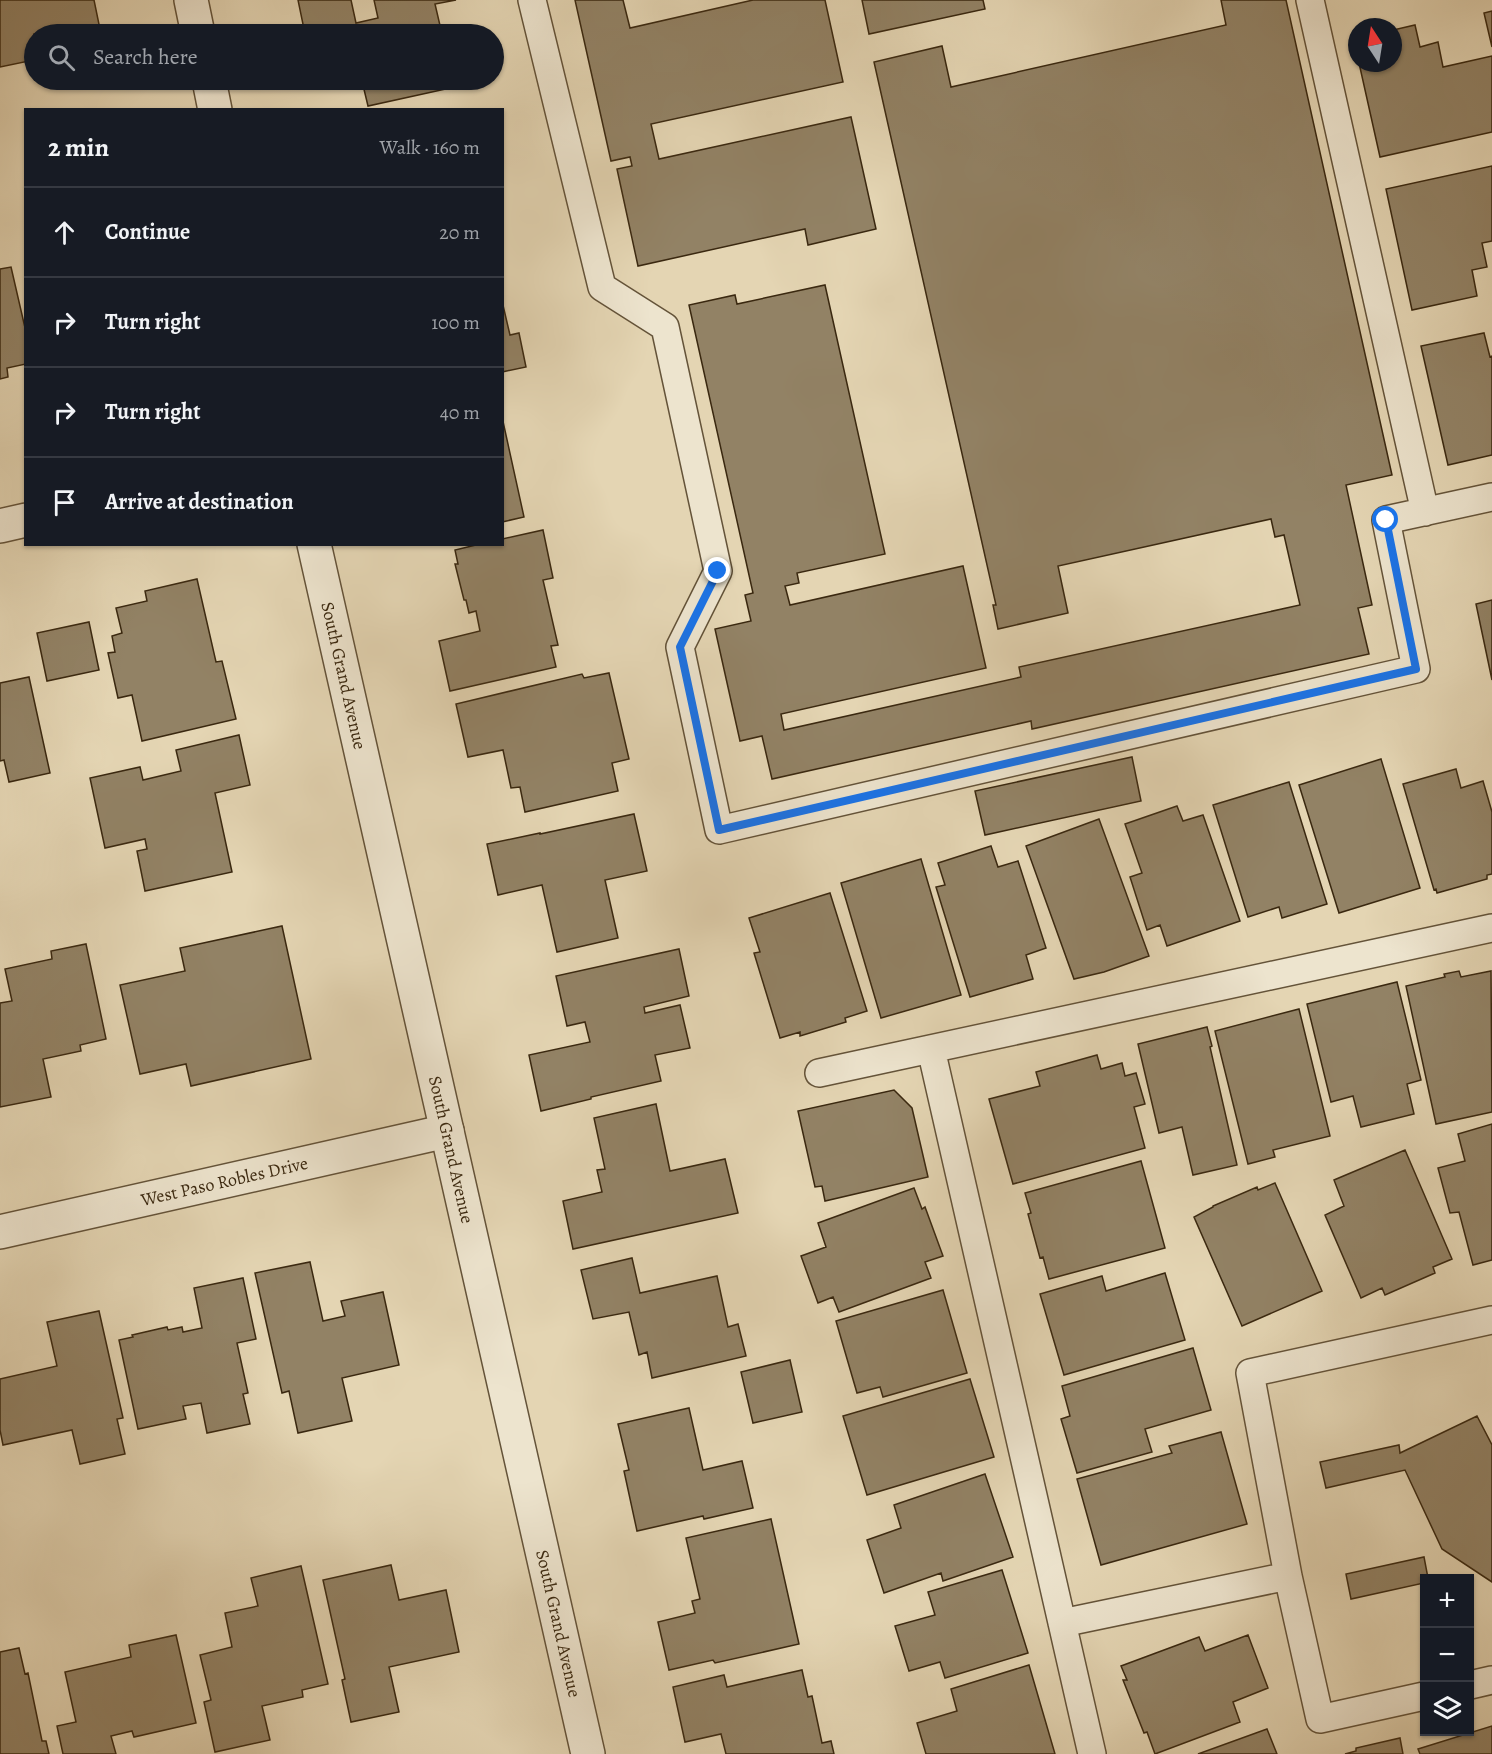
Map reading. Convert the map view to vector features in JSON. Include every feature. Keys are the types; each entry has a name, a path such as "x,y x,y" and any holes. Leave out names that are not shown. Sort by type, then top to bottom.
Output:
{"street":[{"path":"191,0 196,24"},
{"path":"211,90 216,108"},
{"path":"0,526 24,520"},
{"name":"South Grand Avenue","path":"314,546 588,1754"},
{"name":"West Paso Robles Drive","path":"0,1232 447,1131"}],"lane":[{"path":"532,0 602,287 665,327 718,571 680,647 719,830 1416,669 1386,520 1492,497"},
{"path":"1310,0 1425,512"},
{"path":"819,1073 1492,928"},
{"path":"931,1049 1092,1754"},
{"path":"1420,1697 1320,1719 1288,1576 1250,1373 1492,1320"},
{"path":"1062,1623 1288,1576"},
{"path":"1474,1684 1492,1680"}],"building":[{"path":"0,0 94,0 99,24 24,24 24,62 0,67"},
{"path":"298,0 351,0 356,23 378,18 374,0 456,0 435,4 440,24 303,24"},
{"path":"575,0 623,0 630,28 753,0 825,0 843,82 651,124 659,159 851,117 876,229 808,245 805,229 638,266 617,169 632,166 630,157 611,161"},
{"path":"862,0 983,0 985,9 869,34"},
{"path":"1221,0 1286,0 1392,475 1346,485 1372,605 1358,608 1369,654 1032,729 1031,721 772,779 762,736 740,741 715,629 751,621 745,595 753,593 689,305 735,295 737,304 825,285 885,554 797,573 799,583 785,586 790,605 963,566 986,668 781,714 784,730 1021,677 1019,667 1300,605 1284,535 1275,537 1271,519 1058,566 1068,613 998,629 993,605 996,605 874,62 942,46 951,87 1226,25"},
{"path":"1492,11 1492,47 1484,13"},
{"path":"1415,25 1420,47 1438,42 1443,67 1492,56 1492,132 1380,157 1361,72 1402,72 1402,28"},
{"path":"364,90 441,90 368,106"},
{"path":"1492,166 1492,241 1482,243 1487,267 1472,270 1477,296 1412,310 1386,189"},
{"path":"11,267 24,323 24,364 7,368 8,377 0,379 0,269"},
{"path":"504,310 510,335 519,333 526,367 504,372"},
{"path":"1484,333 1490,357 1492,356 1492,455 1448,465 1421,346"},
{"path":"504,426 524,517 504,522"},
{"path":"543,530 553,578 543,580 558,645 551,646 556,667 450,691 439,641 480,631 476,611 469,613 466,600 464,600 455,564 458,564 455,550 472,546 504,546 504,539"},
{"path":"197,579 216,662 222,661 236,719 142,741 132,695 118,698 108,653 115,652 112,636 122,633 116,608 147,601 145,591"},
{"path":"1492,600 1492,680 1476,604"},
{"path":"89,622 99,670 47,681 37,633"},
{"path":"609,673 629,759 612,763 618,791 525,812 520,787 511,788 503,750 468,757 456,704 582,674 584,678"},
{"path":"29,677 50,773 9,782 4,760 0,761 0,683"},
{"path":"239,735 250,785 215,793 232,872 145,891 137,851 147,849 145,839 105,848 90,778 140,767 143,780 181,771 176,750"},
{"path":"1132,757 1141,801 985,835 975,791"},
{"path":"1381,759 1420,888 1339,913 1299,785"},
{"path":"1456,769 1461,788 1483,781 1492,812 1492,874 1487,875 1487,879 1437,893 1436,889 1434,890 1403,784"},
{"path":"1289,782 1327,904 1282,918 1279,907 1248,917 1213,805"},
{"path":"1177,806 1183,821 1203,815 1240,921 1167,946 1160,925 1147,930 1130,877 1142,873 1125,824"},
{"path":"634,814 647,871 605,880 618,938 557,952 542,885 498,895 487,844"},
{"path":"1099,819 1149,956 1104,972 1074,979 1026,846"},
{"path":"991,846 998,867 1018,861 1046,948 1026,955 1033,979 970,997 936,887 945,885 938,863"},
{"path":"921,859 961,995 881,1018 841,883"},
{"path":"830,893 867,1011 845,1018 846,1022 800,1036 800,1032 780,1038 754,953 760,952 749,918"},
{"path":"282,926 311,1059 191,1086 186,1064 140,1074 120,985 185,971 180,948"},
{"path":"86,944 106,1039 80,1045 81,1051 43,1059 51,1097 0,1107 0,1003 12,1001 5,969 52,959 51,951"},
{"path":"679,949 689,996 644,1007 645,1013 680,1005 690,1048 655,1055 661,1081 541,1111 529,1055 590,1042 585,1022 567,1026 556,976"},
{"path":"1459,971 1461,977 1491,971 1492,1112 1436,1124 1406,986 1445,977 1444,974"},
{"path":"1397,982 1421,1080 1407,1084 1414,1114 1361,1127 1353,1096 1331,1102 1307,1004"},
{"path":"1299,1009 1330,1136 1273,1150 1275,1157 1248,1164 1215,1031"},
{"path":"1207,1027 1237,1165 1193,1175 1182,1127 1159,1133 1138,1044"},
{"path":"1097,1055 1101,1069 1122,1063 1125,1076 1136,1073 1145,1104 1134,1107 1145,1148 1013,1184 989,1099 1040,1086 1036,1072"},
{"path":"894,1090 912,1108 928,1177 825,1201 822,1186 815,1187 798,1111"},
{"path":"656,1104 670,1171 725,1159 738,1213 573,1249 563,1201 602,1192 597,1170 605,1169 594,1118"},
{"path":"1492,1124 1492,1260 1473,1265 1459,1212 1450,1213 1438,1168 1465,1161 1458,1134"},
{"path":"1405,1150 1452,1259 1433,1267 1435,1273 1385,1295 1382,1288 1361,1298 1325,1215 1344,1206 1334,1180"},
{"path":"1141,1161 1165,1248 1049,1279 1043,1257 1040,1258 1025,1193"},
{"path":"1275,1183 1322,1291 1242,1326 1194,1217 1257,1187 1258,1190"},
{"path":"914,1188 922,1209 925,1207 943,1256 925,1262 931,1278 839,1312 833,1297 818,1303 801,1256 826,1247 818,1223"},
{"path":"632,1258 640,1293 717,1276 728,1327 738,1324 746,1356 652,1378 647,1352 639,1355 629,1312 593,1319 581,1270"},
{"path":"310,1262 323,1321 345,1316 341,1301 383,1292 399,1365 342,1378 352,1421 298,1433 289,1391 282,1393 255,1273"},
{"path":"1165,1273 1185,1340 1064,1375 1040,1294 1102,1276 1106,1291"},
{"path":"243,1278 256,1339 237,1343 248,1393 243,1394 250,1424 207,1433 201,1403 183,1406 186,1419 138,1429 119,1340 167,1327 168,1330 182,1327 183,1332 202,1328 194,1288"},
{"path":"943,1290 967,1373 883,1397 880,1387 857,1393 836,1321"},
{"path":"99,1311 123,1418 117,1419 125,1454 80,1464 72,1430 3,1445 0,1430 0,1379 57,1366 47,1322"},
{"path":"1193,1348 1211,1410 1145,1429 1152,1452 1077,1473 1061,1419 1070,1416 1062,1386"},
{"path":"790,1360 802,1412 753,1423 741,1372"},
{"path":"970,1379 994,1457 867,1495 843,1416"},
{"path":"689,1408 703,1470 742,1461 753,1508 704,1519 703,1516 637,1531 624,1471 629,1470 618,1424"},
{"path":"1477,1416 1492,1445 1492,1582 1442,1549 1405,1470 1326,1488 1320,1462 1399,1445 1400,1453"},
{"path":"1221,1432 1247,1524 1101,1565 1077,1479 1172,1453 1169,1446"},
{"path":"985,1474 1013,1557 943,1581 941,1573 884,1593 867,1540 901,1528 894,1505"},
{"path":"771,1519 799,1644 715,1663 713,1660 669,1670 658,1622 695,1613 692,1601 700,1599 686,1538"},
{"path":"1424,1557 1427,1574 1420,1574 1420,1584 1351,1599 1346,1574"},
{"path":"391,1565 399,1600 446,1590 459,1652 389,1667 399,1712 351,1722 342,1680 345,1679 323,1580"},
{"path":"301,1566 328,1684 302,1690 303,1697 262,1706 270,1740 215,1752 204,1702 211,1700 200,1655 232,1647 225,1613 258,1606 251,1578"},
{"path":"1002,1570 1028,1653 945,1678 940,1662 909,1671 895,1626 935,1615 928,1592"},
{"path":"176,1635 196,1723 134,1737 132,1731 111,1736 116,1754 63,1754 57,1726 76,1722 65,1672 131,1657 129,1645"},
{"path":"1248,1635 1268,1688 1233,1702 1240,1722 1155,1754 1123,1680 1127,1680 1121,1666 1199,1637 1205,1651"},
{"path":"19,1648 25,1674 28,1673 42,1741 46,1741 49,1754 0,1754 0,1652"},
{"path":"1029,1665 1055,1754 926,1754 917,1723 957,1711 951,1689"},
{"path":"802,1670 808,1697 812,1696 822,1743 831,1741 834,1754 726,1754 721,1734 685,1742 673,1687 724,1675 727,1687"},
{"path":"1492,1726 1492,1754 1420,1754 1418,1749 1460,1736 1474,1736 1474,1732"},
{"path":"1267,1729 1277,1754 1198,1754"},
{"path":"1400,1738 1403,1754 1345,1754 1356,1751 1356,1748"}],"route":[{"path":"718,571 680,647 719,830 1416,669 1386,520"}]}
